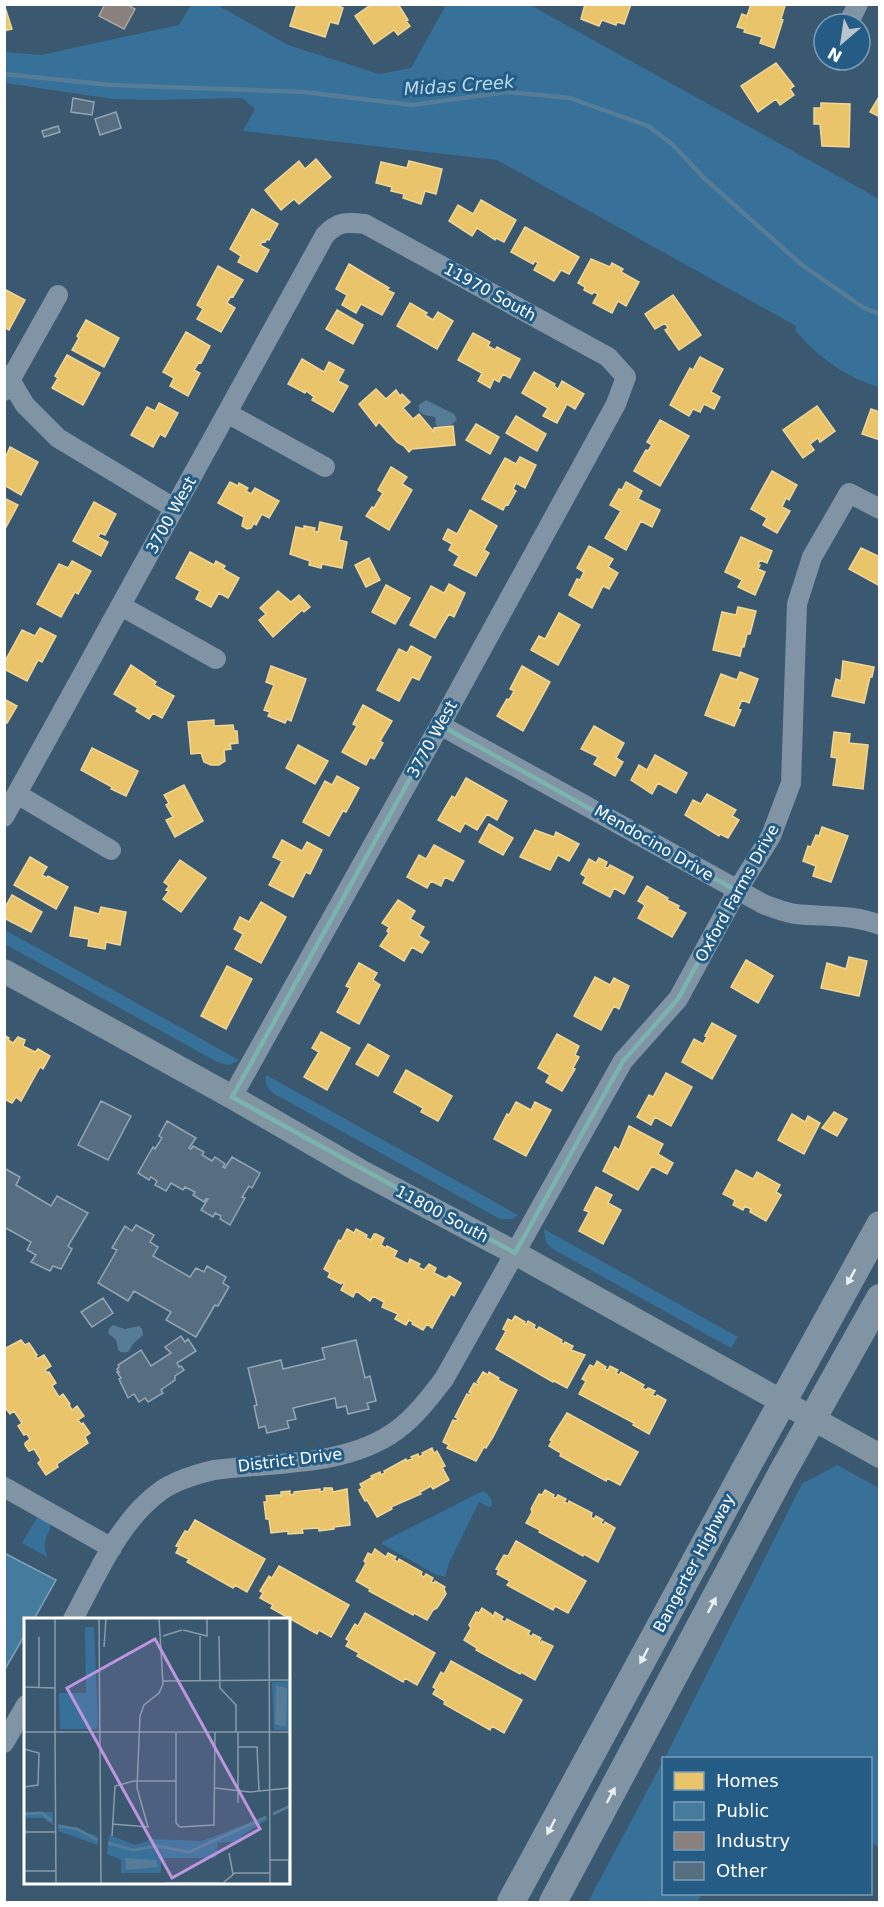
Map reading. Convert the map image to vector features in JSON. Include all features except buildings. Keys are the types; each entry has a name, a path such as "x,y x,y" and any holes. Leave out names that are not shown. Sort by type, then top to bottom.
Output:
{"highway":[{"name":"Bangerter Highway","path":"510,1902 879,1226"},
{"path":"553,1902 782,1473 879,1298"},
{"path":"565,1902 577,1860"}],"main road":[{"name":"11800 South","path":"4,970 360,1171 515,1253 879,1456"}],"street":[{"name":"11970 South","path":"346,222 365,224 608,357 626,377"},
{"name":"3700 West","path":"4,817 325,235 334,225 346,222"},
{"path":"58,295 6,382 58,438 174,507"},
{"name":"3770 West","path":"232,1097 616,405 626,377"},
{"path":"227,413 325,467"},
{"name":"Oxford Farms Drive","path":"515,1253 623,1061 678,999 771,836 791,783 797,604 812,557 849,493 879,508"},
{"path":"121,606 216,659"},
{"name":"Mendocino Drive","path":"440,724 765,905 795,914 834,915 870,921 879,925"},
{"path":"17,794 111,850"},
{"name":"District Drive","path":"74,1618 125,1526 163,1489 214,1470 335,1458 366,1448 397,1430 423,1407 444,1379 515,1253"},
{"path":"4,1487 112,1548"},
{"path":"4,1743 24,1708"}],"highlighted area":[{"path":"440,725 737,891 678,999 623,1061 515,1253 232,1097"}],"shaded area":[{"path":"191,5 217,5 288,45 379,74 411,68 446,5 530,5 879,199 879,387 855,378 833,365 804,340 795,330 796,326 497,160 243,131 255,109 242,98 113,99 5,83 5,52 41,55 179,25"},
{"path":"426,400 454,414 457,420 448,427 438,428 435,417 424,415 419,411 419,405"},
{"path":"4,930 239,1060 229,1065 217,1062 5,944"},
{"path":"266,1075 518,1215 512,1219 500,1219 278,1096 268,1087"},
{"path":"544,1229 738,1337 731,1348 551,1248 546,1242"},
{"path":"113,1325 125,1329 139,1326 143,1335 128,1352 121,1352 115,1339 108,1333"},
{"path":"837,1465 879,1488 879,1847 872,1843 872,1757 666,1757 802,1484"},
{"path":"483,1491 490,1497 492,1506 489,1507 479,1502 449,1563 445,1577 435,1574 382,1544 382,1542"},
{"path":"38,1516 50,1527 45,1541 47,1557 22,1543"},
{"path":"662,1763 662,1895 701,1895 697,1902 588,1902"}],"waterway":[{"name":"Midas Creek","path":"4,74 111,85 304,92 412,105 507,92 570,98 648,126 673,145 705,179 802,265 864,308 880,314"}]}
